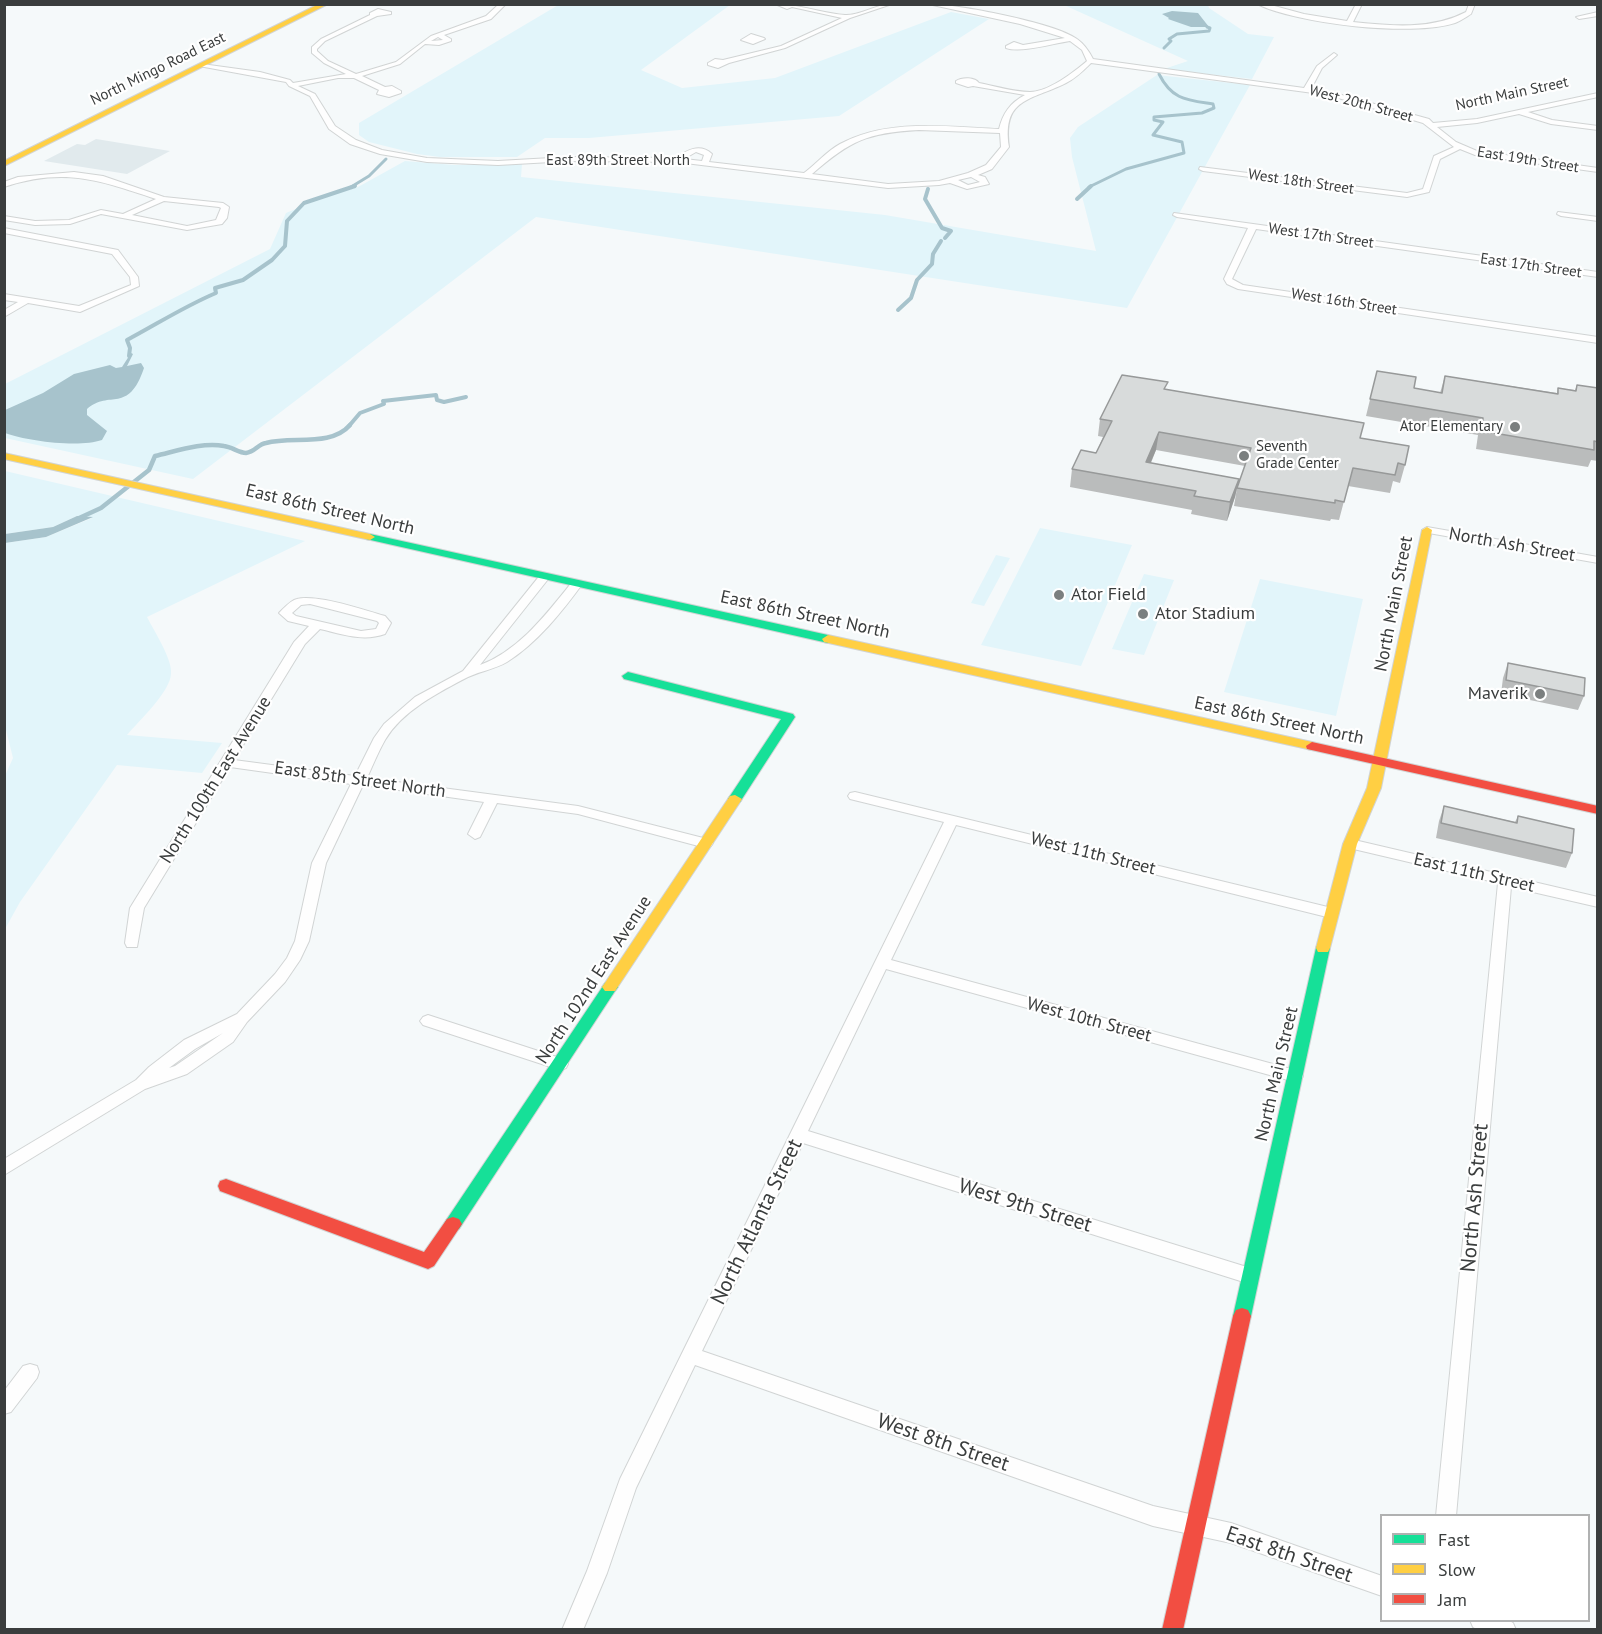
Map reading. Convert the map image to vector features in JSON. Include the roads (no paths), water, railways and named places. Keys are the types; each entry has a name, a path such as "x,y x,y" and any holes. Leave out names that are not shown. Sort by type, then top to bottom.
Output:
{"street":[{"name":"North Mingo Road East","path":"4,164 325,4"},
{"path":"301,89 357,76 398,63 424,42 489,16 503,4"},
{"path":"778,4 784,7 794,5 848,17"},
{"path":"724,62 783,46 848,17 889,4"},
{"path":"806,176 840,147 877,133 897,129 1001,131 1006,115 1015,104 1030,94 1075,75 1090,61 1088,52 1074,39 1041,27 931,4"},
{"path":"1260,4 1294,16 1407,27 1441,25 1464,18 1469,13 1472,4"},
{"path":"1350,22 1359,4"},
{"path":"1579,17 1598,14"},
{"path":"375,15 323,40 314,48 317,57 383,89"},
{"path":"424,42 449,40 439,35"},
{"path":"1024,46 1074,39"},
{"path":"760,40 783,46"},
{"path":"1307,89 1319,67 1334,55"},
{"name":"West 20th Street","path":"1090,61 1307,89 1400,113 1433,125"},
{"name":"East 89th Street North","path":"202,66 270,76 288,81 291,85"},
{"name":"East 89th Street North","path":"189,73 291,85 313,95 327,121 339,134 368,148 401,157 450,162 609,158 677,160 888,186 953,181 971,176 989,167 1005,147 1001,131"},
{"path":"291,85 330,77 357,76"},
{"path":"975,84 1030,94"},
{"name":"North Main Street","path":"1433,125 1469,122 1598,95"},
{"path":"1517,111 1551,122 1598,128"},
{"path":"1433,125 1447,140 1459,147"},
{"name":"East 19th Street","path":"1459,147 1493,157 1598,170"},
{"name":"West 18th Street","path":"1203,169 1399,195 1416,194 1426,190 1437,158 1459,147"},
{"path":"4,185 18,179 74,174 100,178 163,199 225,207 222,218 207,225 187,228 101,212 80,219 60,222 34,223 4,218"},
{"path":"953,181 967,187 985,184 982,179 971,176"},
{"path":"122,217 163,199"},
{"path":"1561,214 1598,219"},
{"name":"West 17th Street","path":"1178,215 1464,256"},
{"path":"40,237 60,222"},
{"name":"West 16th Street","path":"1253,226 1228,279 1241,286 1598,340"},
{"path":"4,230 115,252 134,277 135,286 80,309 4,297"},
{"name":"East 17th Street","path":"1464,256 1598,275"},
{"path":"4,314 26,301"},
{"name":"East 86th Street North","path":"4,456 1598,810"},
{"name":"North Main Street","path":"1172,1629 1331,913 1350,844 1374,788 1427,530"},
{"name":"North Ash Street","path":"1427,530 1598,560"},
{"path":"467,674 545,576"},
{"path":"4,1168 139,1085 181,1070 228,1038 242,1018 280,978 293,960 302,941 319,862 380,738 400,713 416,701 467,674 501,661 522,646 578,584"},
{"path":"310,601 381,618 385,623 381,631 371,635 317,625 292,619 285,613 298,602 310,601"},
{"name":"North 100th East Avenue","path":"132,944 137,908 300,642 317,625"},
{"name":"North 102nd East Avenue","path":"226,1186 428,1261 789,717 628,676"},
{"name":"East 85th Street North","path":"226,763 360,779 601,814 706,843"},
{"name":"West 11th Street","path":"855,796 1331,913"},
{"path":"475,834 493,798"},
{"name":"North Atlanta Street","path":"572,1629 597,1573 627,1486 884,963 952,819"},
{"name":"East 11th Street","path":"1350,844 1598,902"},
{"name":"North Ash Street","path":"1446,1514 1505,880"},
{"name":"West 10th Street","path":"884,963 1295,1077"},
{"path":"428,1022 560,1064"},
{"name":"West 9th Street","path":"799,1135 1250,1276"},
{"name":"West 8th Street","path":"692,1356 1153,1516 1195,1526"},
{"path":"4,1406 30,1372"},
{"name":"East 8th Street","path":"1195,1526 1231,1533 1380,1585"},
{"path":"1486,1622 1506,1629"}],"water":[{"path":"1172,11 1198,13 1209,27 1191,27 1168,19 1162,14"},
{"path":"131,353 133,354 127,366 141,363 144,368 132,391 118,399 95,403 87,409 87,415 107,431 102,440 80,443 53,442 26,439 5,433 5,410 43,393 74,374 110,365 116,368 122,367"},
{"path":"77,516 93,517 46,537 5,543 5,534 53,527"}],"waterway":[{"path":"1164,48 1171,41 1169,39 1177,34 1209,31 1210,28 1207,27"},
{"path":"1091,186 1126,169 1184,153 1182,142 1153,135 1163,122 1154,120 1154,117 1202,113 1214,108 1213,104 1188,100 1175,94 1159,74"},
{"path":"351,187 369,176 386,159"},
{"path":"129,356 130,348 127,340 216,293 215,288 243,280 272,260 285,246 287,221 304,203 355,186"},
{"path":"1077,199 1091,186"},
{"path":"928,189 925,199 942,228 951,231 945,238"},
{"path":"898,310 911,298 917,280 932,264 933,254 941,241"},
{"path":"349,426 360,413 384,404 383,401 436,395 437,400 444,402 466,397"},
{"path":"77,519 101,508 149,470 155,456 207,445 227,447 246,453 266,443 322,439 342,432 349,426"}],"place":[{"name":"Ator Elementary","path":"1515,427"},
{"name":"Seventh Grade Center","path":"1244,456"},
{"name":"Ator Field","path":"1059,595"},
{"name":"Ator Stadium","path":"1143,614"},
{"name":"Maverik","path":"1540,694"}]}
